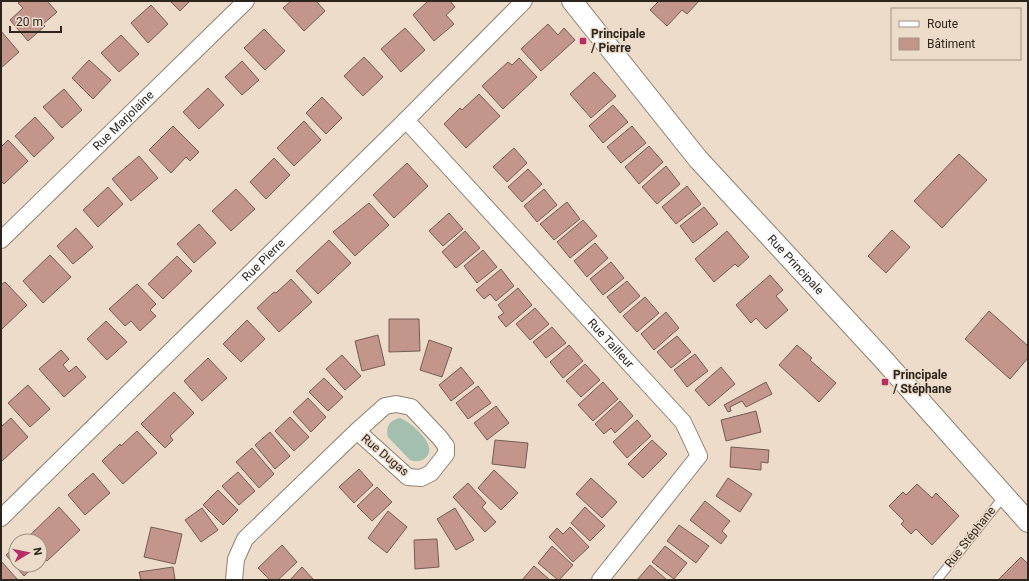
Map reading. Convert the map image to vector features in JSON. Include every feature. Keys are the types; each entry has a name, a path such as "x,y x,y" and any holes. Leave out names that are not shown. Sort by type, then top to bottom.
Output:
{"street":[{"name":"Rue Marjolaine","path":"1,240 246,1"},
{"name":"Rue Pierre","path":"1,518 406,120 524,1"},
{"name":"Rue Principale","path":"572,1 698,159 882,358 1028,522"},
{"name":"Rue Tailleur","path":"406,120 683,422 699,456 600,580"},
{"name":"Rue Dugas","path":"234,580 236,559 245,539 357,431 384,406 396,404 411,407 446,446 446,454 431,473 421,478 408,476 357,431"}],"lane":[{"name":"Rue Stéphane","path":"937,580 1004,495"}],"green space":[{"path":"400,418 404,419 417,430 428,443 429,451 427,457 421,461 410,460 388,437 387,430 389,424 393,420"}],"building":[{"path":"21,1 47,1 57,12 43,24 45,26 28,41 10,20 23,8 18,3"},
{"path":"170,1 190,1 180,11"},
{"path":"291,1 316,1 325,11 304,31 283,8"},
{"path":"428,1 450,1 455,7 446,15 454,24 434,41 413,15"},
{"path":"659,1 699,1 687,14 682,10 667,26 650,10"},
{"path":"151,5 168,24 148,43 131,23"},
{"path":"548,24 558,35 564,28 575,40 541,71 521,49"},
{"path":"405,28 425,50 401,72 381,49"},
{"path":"264,29 285,51 265,70 244,48"},
{"path":"1,31 19,52 1,68"},
{"path":"121,35 139,54 119,72 101,53"},
{"path":"364,57 383,77 363,96 344,76"},
{"path":"519,58 537,77 503,109 482,86 508,62 512,65"},
{"path":"89,60 111,80 93,99 72,78"},
{"path":"242,61 259,80 242,95 225,77"},
{"path":"594,72 616,96 591,118 570,94"},
{"path":"208,88 224,105 199,129 183,112"},
{"path":"64,89 82,110 62,128 43,107"},
{"path":"479,94 500,116 466,148 444,124 460,108 462,110"},
{"path":"322,97 342,118 326,134 306,113"},
{"path":"613,105 628,122 603,143 589,126"},
{"path":"35,117 54,138 34,157 15,136"},
{"path":"304,121 321,140 294,166 277,148"},
{"path":"173,126 199,152 190,161 186,157 171,173 149,150"},
{"path":"632,126 646,143 621,163 607,147"},
{"path":"8,140 28,161 4,184 1,181 1,147"},
{"path":"649,146 663,162 639,184 625,167"},
{"path":"514,148 527,163 507,182 493,167"},
{"path":"959,154 987,180 942,228 914,201"},
{"path":"139,156 158,178 131,201 112,179"},
{"path":"274,158 290,175 266,199 250,182"},
{"path":"407,163 428,186 394,218 373,195"},
{"path":"666,166 680,184 657,204 642,187"},
{"path":"528,169 542,184 522,202 508,187"},
{"path":"687,186 701,204 676,224 662,207"},
{"path":"108,187 123,204 98,227 83,210"},
{"path":"236,189 255,209 231,231 212,211"},
{"path":"544,189 557,205 537,222 524,206"},
{"path":"567,202 580,219 554,240 540,224"},
{"path":"369,203 389,225 355,256 333,232"},
{"path":"704,207 718,224 693,243 680,226"},
{"path":"449,213 463,229 443,246 429,231"},
{"path":"583,220 597,236 570,258 557,242"},
{"path":"199,224 216,243 194,263 177,244"},
{"path":"76,228 93,247 73,264 57,246"},
{"path":"892,230 910,247 886,273 868,256"},
{"path":"465,231 480,248 456,268 442,252"},
{"path":"727,231 749,257 738,267 735,264 714,282 695,259"},
{"path":"329,240 351,263 318,294 296,271"},
{"path":"595,243 608,258 587,277 574,261"},
{"path":"483,250 497,267 477,283 464,266"},
{"path":"50,255 71,277 43,303 23,281"},
{"path":"177,256 192,271 163,299 148,284"},
{"path":"611,262 624,278 603,295 590,279"},
{"path":"501,269 514,286 496,301 490,294 484,299 476,290"},
{"path":"770,275 783,290 776,296 788,310 766,329 756,318 751,323 736,305"},
{"path":"291,279 312,302 279,332 257,308"},
{"path":"627,281 640,296 620,313 607,297"},
{"path":"5,282 27,305 1,330 1,285"},
{"path":"137,284 156,304 150,310 156,316 140,331 131,321 125,326 109,309"},
{"path":"518,288 532,305 506,327 498,317 504,313 498,305"},
{"path":"645,297 659,313 637,332 623,316"},
{"path":"535,308 549,324 530,340 516,324"},
{"path":"989,311 1028,346 1028,358 1010,379 965,339"},
{"path":"666,312 679,328 654,350 641,334"},
{"path":"389,319 419,319 420,351 389,352"},
{"path":"247,320 265,339 241,362 223,344"},
{"path":"106,321 127,342 107,360 87,339"},
{"path":"552,327 566,343 546,358 533,342"},
{"path":"378,335 385,365 362,371 355,341"},
{"path":"677,336 691,352 671,368 657,352"},
{"path":"429,340 452,348 442,377 420,370"},
{"path":"569,345 583,361 563,378 550,362"},
{"path":"797,345 812,358 810,360 836,383 819,402 779,365"},
{"path":"61,350 69,359 63,365 69,372 76,366 86,377 64,397 39,369"},
{"path":"695,354 708,371 687,387 674,370"},
{"path":"342,355 361,376 345,390 326,369"},
{"path":"208,358 227,378 202,401 184,381"},
{"path":"585,364 600,380 581,397 566,381"},
{"path":"461,367 474,383 451,401 439,385"},
{"path":"721,367 735,384 709,406 695,390"},
{"path":"324,378 343,397 328,411 309,392"},
{"path":"603,382 618,399 593,421 578,405"},
{"path":"766,382 772,394 746,407 742,401 730,407 731,411 728,412 724,405"},
{"path":"28,385 50,409 30,427 8,403"},
{"path":"478,386 491,403 468,419 456,403"},
{"path":"174,392 194,413 170,436 173,440 165,448 141,424"},
{"path":"308,398 326,417 311,432 293,412"},
{"path":"620,401 633,416 615,433 611,428 604,434 595,424"},
{"path":"496,406 509,423 487,440 474,423"},
{"path":"756,411 761,432 726,441 721,420"},
{"path":"290,417 309,437 294,451 275,431"},
{"path":"11,418 28,437 1,462 1,427"},
{"path":"637,420 651,436 627,458 613,442"},
{"path":"137,431 157,453 123,484 102,461"},
{"path":"270,432 290,456 275,469 255,445"},
{"path":"495,440 528,443 525,468 492,464"},
{"path":"652,440 667,454 643,478 628,464"},
{"path":"731,447 769,450 768,463 761,462 761,470 730,467"},
{"path":"252,448 274,474 259,488 236,462"},
{"path":"359,469 373,485 354,503 339,487"},
{"path":"494,470 518,493 501,510 478,488"},
{"path":"238,472 255,491 239,505 222,486"},
{"path":"93,473 110,493 85,515 68,495"},
{"path":"591,478 617,502 602,518 576,494"},
{"path":"728,478 752,494 740,512 716,496"},
{"path":"468,483 486,503 482,507 496,522 485,532 453,497"},
{"path":"917,484 932,498 936,493 959,516 932,545 916,529 911,534 901,524 904,521 889,506 903,492 906,495"},
{"path":"377,487 392,502 372,521 357,506"},
{"path":"218,490 238,510 223,525 203,505"},
{"path":"705,501 730,521 722,531 727,536 721,544 690,520"},
{"path":"59,507 80,530 48,560 48,533 32,533"},
{"path":"585,507 605,526 590,541 571,523"},
{"path":"202,508 218,530 201,542 185,520"},
{"path":"455,508 474,540 456,550 437,519"},
{"path":"388,511 407,527 387,553 368,538"},
{"path":"679,525 709,546 696,563 667,541"},
{"path":"151,527 182,534 175,564 144,557"},
{"path":"570,527 589,547 573,562 549,537 557,528 563,534"},
{"path":"437,539 439,567 415,569 414,540"},
{"path":"282,545 297,562 278,580 270,580 258,568"},
{"path":"552,546 573,565 559,580 538,563"},
{"path":"665,546 687,563 674,579 652,562"},
{"path":"1021,557 1028,564 1028,580 998,580"},
{"path":"1,561 8,569 8,573 12,573 18,580 1,580"},
{"path":"650,565 667,580 637,580"},
{"path":"534,566 550,580 522,580"},
{"path":"173,567 175,579 173,580 141,580 139,572"},
{"path":"302,567 314,580 290,580"}],"place":[{"name":"Principale / Pierre","path":"583,41"},
{"name":"Principale / Stéphane","path":"885,382"}]}
